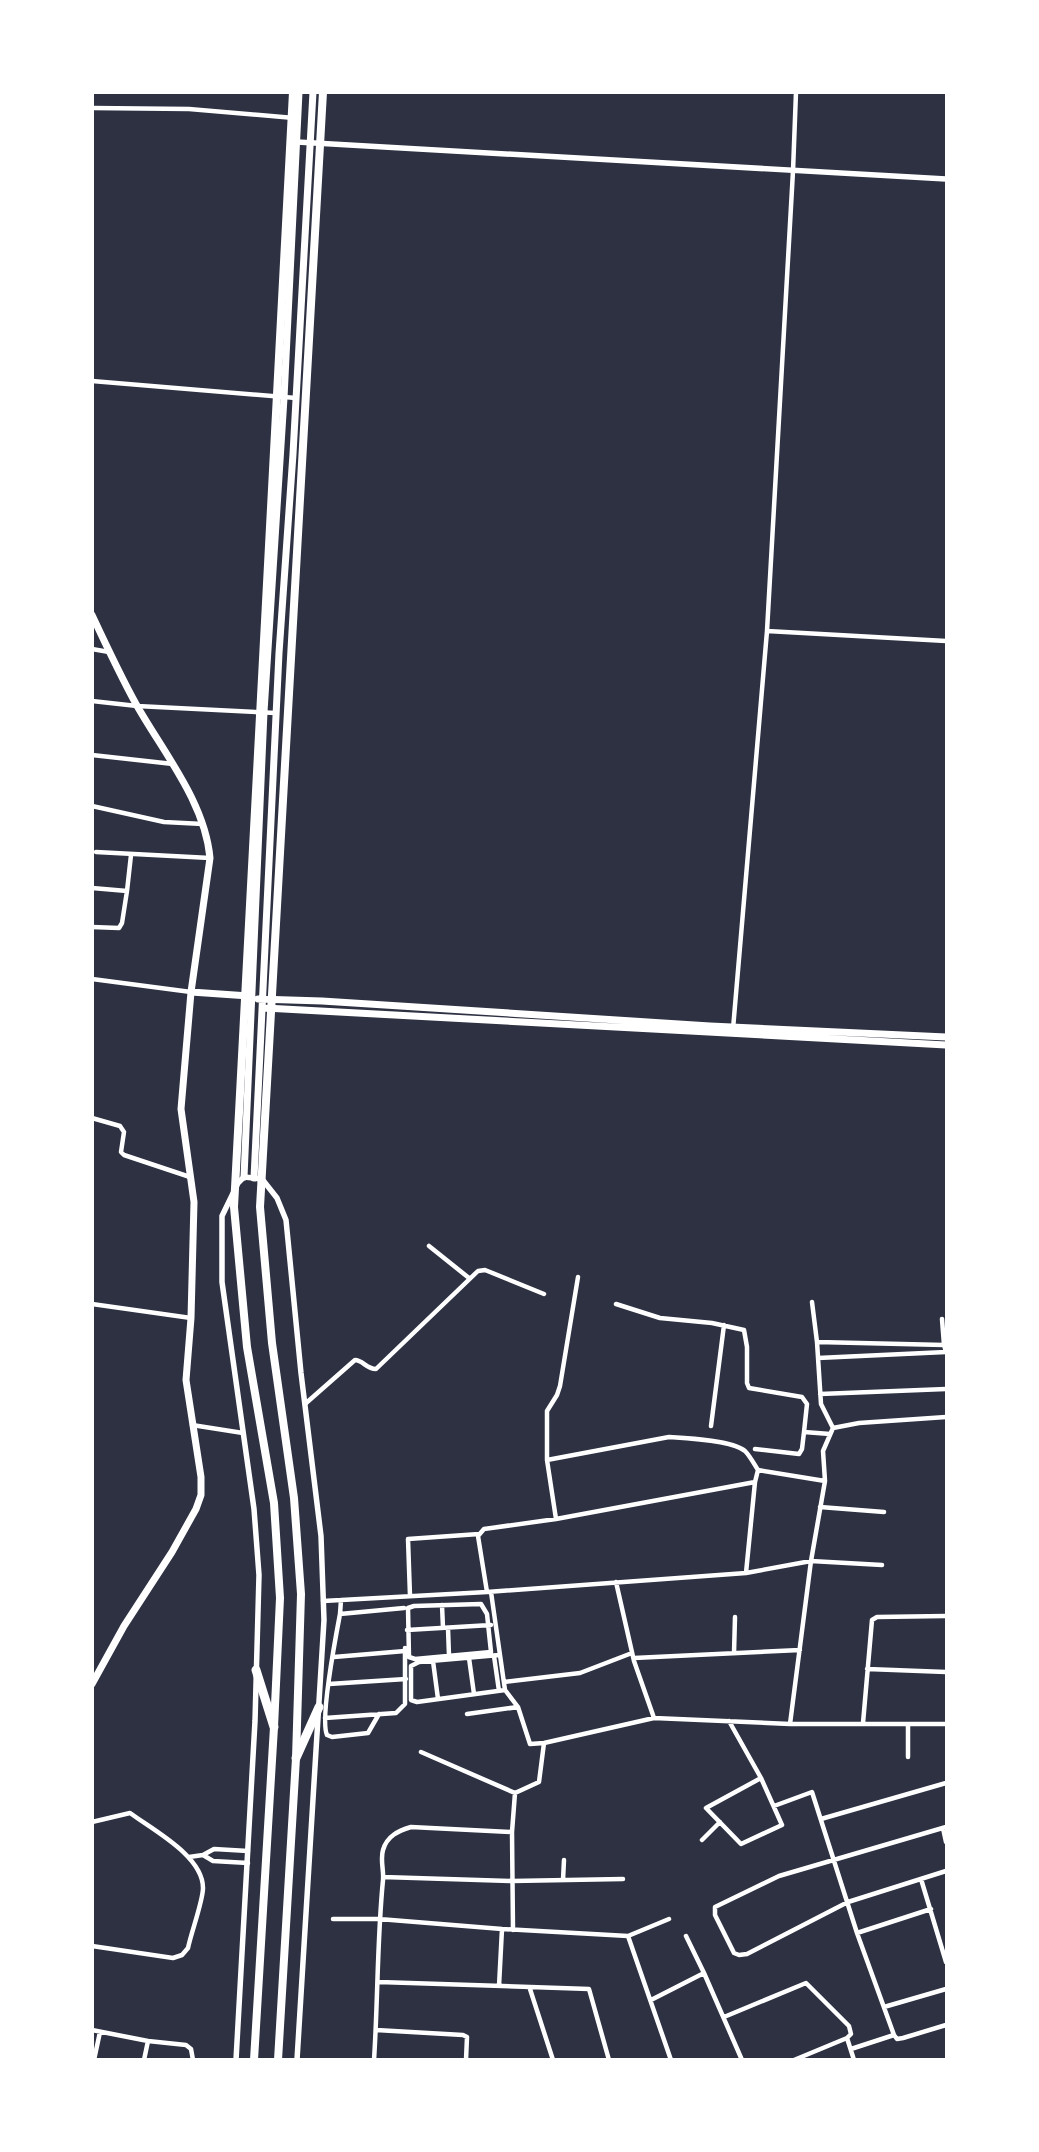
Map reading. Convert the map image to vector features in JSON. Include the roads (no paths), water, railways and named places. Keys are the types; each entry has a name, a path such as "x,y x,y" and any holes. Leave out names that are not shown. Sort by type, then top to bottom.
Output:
{"highway":[{"path":"254,2060 280,1598 274,1503 247,1347 234,1207 293,92"},
{"path":"278,2060 296,1758 301,1594 294,1498 272,1343 260,1206 323,92"},
{"path":"256,1670 274,1727"},
{"path":"296,1758 319,1707"}],"main road":[{"path":"244,1177 264,712 284,398 299,92"},
{"path":"254,1178 276,713 313,92"},
{"path":"92,615 137,706 173,764 203,824 208,837 210,858 191,992 181,1109 194,1202 191,1318 186,1380 201,1482 201,1495 196,1509 172,1552 124,1626 92,1684"},
{"path":"191,992 262,1000 946,1045"},
{"path":"294,1001 294,1009"},
{"path":"251,1008 733,1031 946,1037"}],"street":[{"path":"733,1031 767,631 796,92"},
{"path":"92,108 190,109 298,118"},
{"path":"297,142 946,179"},
{"path":"92,381 296,398"},
{"path":"767,631 946,641"},
{"path":"92,649 109,652"},
{"path":"92,701 137,706 276,713"},
{"path":"92,755 173,764"},
{"path":"92,806 164,822 203,824"},
{"path":"96,852 210,858"},
{"path":"92,927 119,928 122,923 131,855"},
{"path":"92,888 126,891"},
{"path":"92,979 191,992"},
{"path":"92,1118 120,1126 124,1132 121,1152 124,1155 190,1177"},
{"path":"236,2060 248,1863 258,1575 254,1509 222,1282 222,1216 238,1183 244,1177 262,1179 277,1198 286,1220 321,1536 323,1601 319,1707 297,2060"},
{"path":"429,1246 468,1278"},
{"path":"305,1404 355,1360 369,1368 376,1368 468,1278 478,1271 485,1270 544,1294"},
{"path":"556,1518 547,1460 547,1411 558,1395 578,1277"},
{"path":"812,1302 817,1342 820,1394 824,1413 834,1428"},
{"path":"92,1304 191,1318"},
{"path":"616,1304 660,1318 724,1325 740,1328 746,1332 747,1383 749,1388 805,1398 807,1404 802,1449 799,1454 755,1449"},
{"path":"818,1358 946,1352 942,1320"},
{"path":"711,1426 724,1325"},
{"path":"817,1342 944,1346"},
{"path":"820,1394 946,1389"},
{"path":"790,1724 811,1561 824,1481 823,1451 830,1434 834,1428 859,1423 946,1417"},
{"path":"192,1425 243,1433"},
{"path":"804,1432 830,1434"},
{"path":"547,1460 668,1437 685,1438 709,1440 743,1450 758,1470 824,1481"},
{"path":"746,1573 755,1482 758,1470"},
{"path":"410,1596 408,1540 479,1534 484,1530 755,1482"},
{"path":"820,1507 884,1512"},
{"path":"479,1534 495,1625 499,1691"},
{"path":"323,1601 489,1592 746,1573 811,1561 882,1565"},
{"path":"616,1582 633,1655 654,1718"},
{"path":"324,1718 396,1713 406,1704 403,1597"},
{"path":"341,1600 324,1718 327,1735 363,1735 368,1733 379,1714"},
{"path":"481,1604 487,1614 491,1652 409,1657 408,1608 442,1605 481,1604"},
{"path":"442,1605 449,1656"},
{"path":"340,1614 404,1608"},
{"path":"863,1723 870,1622 874,1618 946,1616"},
{"path":"734,1653 735,1617"},
{"path":"407,1630 495,1625"},
{"path":"504,1682 580,1673 633,1655 800,1650"},
{"path":"334,1657 406,1651"},
{"path":"496,1656 419,1662 411,1666 411,1700 417,1702 505,1690"},
{"path":"496,1656 505,1690 518,1707 530,1744 544,1743 654,1718 790,1724 946,1724"},
{"path":"469,1658 474,1694"},
{"path":"433,1661 438,1699"},
{"path":"867,1669 946,1672"},
{"path":"329,1684 406,1679"},
{"path":"468,1714 518,1707"},
{"path":"729,1721 761,1778 782,1825 741,1844 706,1808 761,1778"},
{"path":"908,1724 908,1757"},
{"path":"421,1752 515,1793 539,1782 544,1743"},
{"path":"822,1819 946,1783"},
{"path":"774,1806 812,1792 858,1933 897,2039 946,2025"},
{"path":"513,1930 512,1832 515,1793"},
{"path":"92,1822 130,1813 189,1857 200,1872 203,1888 188,1948 182,1955 173,1958 92,1946"},
{"path":"702,1840 720,1822"},
{"path":"374,2060 379,1982 379,1919 383,1877 383,1849 391,1836 411,1827 512,1832"},
{"path":"946,1842 945,1828 835,1858 764,1882 715,1907 715,1915 734,1953 739,1956 748,1954 848,1902 946,1871"},
{"path":"189,1857 203,1855 214,1849 248,1851"},
{"path":"203,1855 214,1861 248,1863"},
{"path":"563,1880 564,1860"},
{"path":"383,1877 512,1881 623,1879"},
{"path":"921,1878 946,1962"},
{"path":"858,1933 931,1909"},
{"path":"333,1920 379,1919 513,1930 628,1936 668,1919"},
{"path":"499,1986 502,1929"},
{"path":"628,1936 671,2060"},
{"path":"686,1936 742,2060"},
{"path":"651,2000 704,1973"},
{"path":"379,1982 499,1986 530,1989 589,1989 609,2060"},
{"path":"724,2017 806,1983 849,2026 850,2034 847,2038 794,2060"},
{"path":"530,1989 553,2060"},
{"path":"884,2008 946,1989"},
{"path":"92,2030 148,2041 186,2045 191,2049 193,2060"},
{"path":"376,2030 464,2036 467,2037 468,2042 466,2060"},
{"path":"94,2060 100,2032"},
{"path":"851,2049 894,2035"},
{"path":"847,2038 854,2060"},
{"path":"144,2060 148,2041"}]}
